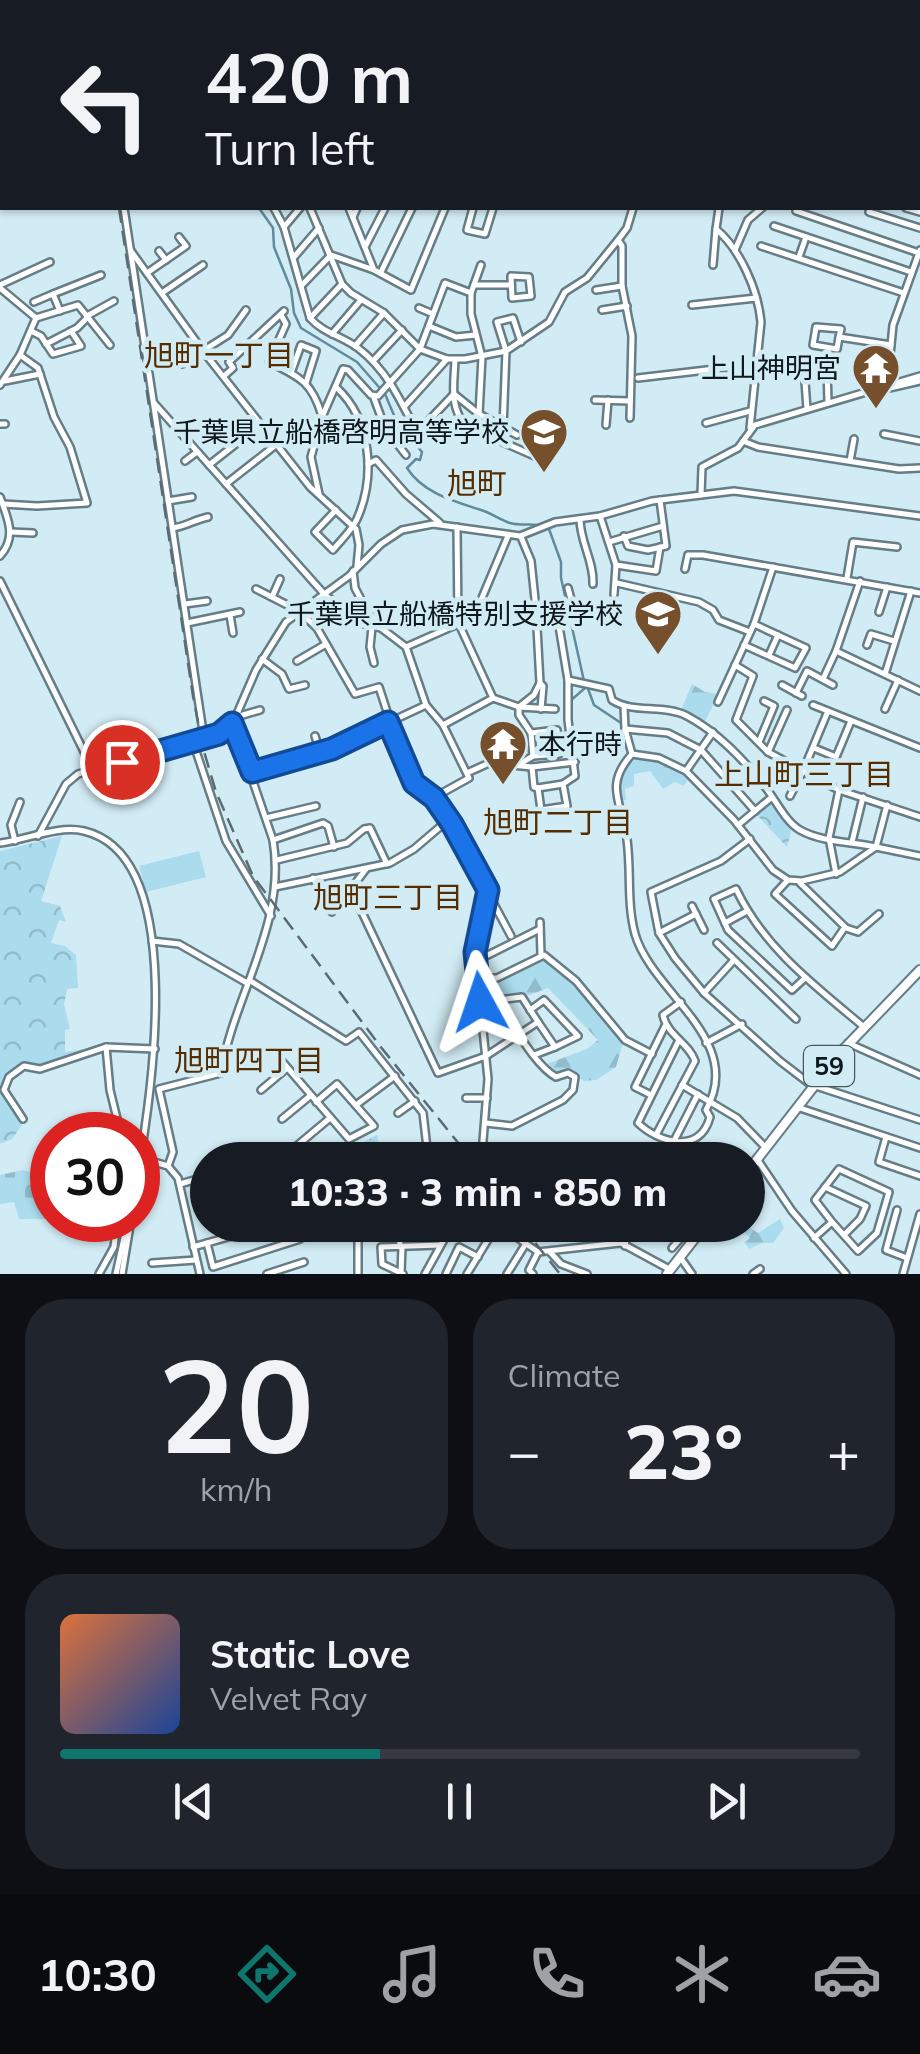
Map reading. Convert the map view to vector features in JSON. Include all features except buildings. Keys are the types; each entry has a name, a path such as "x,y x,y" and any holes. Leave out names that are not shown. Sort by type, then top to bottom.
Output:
{"main road":[{"name":"59","path":"766,1148 848,1043 920,970"},
{"path":"669,1272 692,1242"}],"street":[{"path":"125,210 204,738"},
{"path":"275,210 284,226 310,318 373,362 391,382 417,433 454,394"},
{"path":"284,226 298,210"},
{"path":"311,210 342,284 384,313 420,349 452,359 506,351 549,322 565,292 587,278 627,228 632,210"},
{"path":"350,210 377,272"},
{"path":"353,217 357,210"},
{"path":"365,247 384,210"},
{"path":"377,272 411,210"},
{"path":"330,255 377,272 411,290 444,210"},
{"path":"472,210 467,230 485,234 492,210"},
{"path":"713,265 719,210"},
{"path":"735,250 748,220 758,210"},
{"path":"796,211 919,252 893,325 887,385"},
{"path":"869,212 920,228"},
{"path":"774,226 911,272"},
{"path":"294,257 319,228"},
{"path":"701,495 702,467 733,452 750,428 761,322 756,298 731,241 716,229"},
{"path":"148,273 186,246 179,237"},
{"path":"798,258 806,237"},
{"path":"618,240 622,246 622,286 632,336 630,418"},
{"path":"761,246 904,292"},
{"path":"131,251 203,350 319,496 353,525 359,537 355,568 358,595 381,628 406,647 426,705 444,725 467,773 468,782 434,798"},
{"path":"159,251 166,260"},
{"path":"301,286 330,255"},
{"path":"36,318 0,287 50,262"},
{"path":"479,414 482,357 471,314 472,293 481,264"},
{"path":"162,293 203,265"},
{"path":"34,302 102,275"},
{"path":"511,276 529,277 531,296 512,298 511,286 511,276"},
{"path":"374,398 420,349 446,283 472,293"},
{"path":"310,318 342,284"},
{"path":"474,285 511,286"},
{"path":"596,290 622,286"},
{"path":"53,294 60,311"},
{"path":"692,305 756,298"},
{"path":"332,334 361,300"},
{"path":"46,344 114,301"},
{"path":"36,318 78,305 110,345"},
{"path":"602,310 628,306"},
{"path":"419,308 433,314"},
{"path":"182,364 228,335 246,310"},
{"path":"224,376 233,368 229,362 283,313 286,324 269,362 306,383 316,396 322,417"},
{"path":"355,346 384,313"},
{"path":"3,383 36,318"},
{"path":"503,428 506,351 498,322 514,318 521,342"},
{"path":"429,326 456,337 476,335"},
{"path":"816,326 841,329 840,338 837,349 813,346 816,326"},
{"path":"373,362 402,330"},
{"path":"31,331 41,336 53,354 80,346 71,331"},
{"path":"840,338 891,345"},
{"path":"291,373 301,345 316,351 306,383"},
{"path":"0,556 10,542 11,532 1,499 37,506 87,503 40,374 34,363 20,355"},
{"path":"452,359 457,417 466,426 539,458"},
{"path":"404,407 452,359"},
{"path":"638,378 732,367"},
{"path":"319,496 311,457 322,417 346,368 374,398 384,428 406,455"},
{"path":"631,368 644,388"},
{"path":"804,368 807,409"},
{"path":"754,369 827,368 828,404"},
{"path":"3,383 40,374"},
{"path":"750,428 920,378"},
{"path":"336,387 353,404 362,429 369,476 353,525 332,550 315,532 336,510"},
{"path":"454,394 479,414 517,434"},
{"path":"152,400 341,611 372,628 381,628"},
{"path":"596,400 630,401"},
{"path":"606,425 608,400"},
{"path":"706,423 750,411"},
{"path":"884,434 920,441"},
{"path":"850,461 854,439"},
{"path":"744,441 899,469 920,468"},
{"path":"209,465 237,442"},
{"path":"226,484 277,444"},
{"path":"186,461 197,452"},
{"path":"368,464 376,460 442,526"},
{"path":"38,836 66,784 78,774 226,730 262,659 286,622 325,595 402,530 421,525 442,526 520,536 556,522 600,516 660,500 745,492 920,516"},
{"path":"168,501 192,496"},
{"path":"624,536 628,546 648,550 666,546 660,500"},
{"path":"600,516 616,565 614,594"},
{"path":"172,528 184,526 189,520 208,518"},
{"path":"580,519 580,532 594,571 593,584"},
{"path":"609,542 663,526"},
{"path":"457,527 458,623 493,698 519,707 555,708"},
{"path":"11,532 33,533"},
{"path":"406,647 458,623 478,605 508,536"},
{"path":"520,536 531,561 543,686 541,708"},
{"path":"847,578 853,542 897,548"},
{"path":"616,565 656,571 660,547"},
{"path":"685,568 688,555 703,555 920,592"},
{"path":"718,702 754,624 773,567"},
{"path":"272,597 280,579"},
{"path":"0,581 93,770"},
{"path":"822,679 860,581"},
{"path":"617,582 698,602 713,610 719,620 750,632"},
{"path":"879,612 887,586"},
{"path":"256,588 299,611 316,628 355,694 378,688 414,783 434,798 448,820 511,936"},
{"path":"568,588 576,622"},
{"path":"885,674 911,592"},
{"path":"184,604 207,601"},
{"path":"532,767 534,787 538,788 563,784 575,776 568,680 555,604"},
{"path":"536,609 557,614 573,610"},
{"path":"188,622 240,612"},
{"path":"230,614 233,633"},
{"path":"744,645 795,668 806,648 754,624"},
{"path":"372,628 370,647 374,662"},
{"path":"867,645 871,634 894,641"},
{"path":"768,656 778,635"},
{"path":"296,661 326,644"},
{"path":"836,651 920,692"},
{"path":"262,659 282,674 289,689 304,685"},
{"path":"734,666 766,680"},
{"path":"782,686 799,694 807,671 833,684"},
{"path":"753,675 734,717 768,752 839,790 920,817"},
{"path":"568,680 610,688 612,700 624,706 679,712 713,732 797,828 920,856"},
{"path":"885,709 898,680"},
{"path":"519,707 540,684"},
{"path":"444,725 493,698"},
{"path":"759,742 774,706 764,701"},
{"path":"252,772 320,752 426,705"},
{"path":"624,706 632,754"},
{"path":"813,706 920,748"},
{"path":"519,707 519,715 532,733 533,756"},
{"path":"234,720 260,710"},
{"path":"768,752 786,710"},
{"path":"790,796 828,711"},
{"path":"168,1166 173,1152 159,1089 221,1073 224,1048 270,928 277,860 274,840 234,720"},
{"path":"814,748 836,756 851,720"},
{"path":"497,762 507,748 500,726"},
{"path":"625,729 668,734 700,750 755,811"},
{"path":"518,766 533,756 559,754 557,730 532,733"},
{"path":"686,772 713,732"},
{"path":"315,736 320,752"},
{"path":"193,742 226,842 270,916"},
{"path":"632,754 660,758 686,772 738,825 773,870 788,880 836,874 876,847 886,805"},
{"path":"632,754 620,768 615,792 626,832 635,933 681,1002 717,1067 712,1102 706,1110 710,1117 705,1130 689,1142"},
{"path":"467,773 497,762 532,767 574,762"},
{"path":"538,788 542,810 567,806 563,784"},
{"path":"836,874 829,838 839,790"},
{"path":"738,825 772,797"},
{"path":"852,842 862,797"},
{"path":"15,841 11,825 20,802"},
{"path":"266,818 316,806"},
{"path":"275,887 388,864 414,849 448,820"},
{"path":"274,840 323,823 328,826 334,846"},
{"path":"277,860 347,843 370,828 388,864"},
{"path":"0,843 83,831 114,849 132,870 140,886 152,941 155,1049 146,1112"},
{"path":"750,839 722,861 651,892 659,933 704,992 814,1085 920,1120"},
{"path":"366,870 352,889 438,1073 486,1056 538,1022"},
{"path":"313,878 332,912"},
{"path":"788,880 775,894 832,946 845,927"},
{"path":"798,881 845,927 858,932 879,914"},
{"path":"805,978 792,990 728,930 714,899 736,888 766,939 864,1027"},
{"path":"483,1142 486,1056 476,939 488,890"},
{"path":"692,906 704,930"},
{"path":"725,923 747,911"},
{"path":"659,933 696,914"},
{"path":"476,961 540,925 541,955"},
{"path":"152,941 179,944 346,1041 359,1032 423,1112 426,1142"},
{"path":"718,943 796,1019"},
{"path":"478,978 497,978 541,955 551,958 576,981 625,1040 652,1054"},
{"path":"704,992 734,960"},
{"path":"478,978 498,1000 547,1072 556,1077 568,1073 575,1078 574,1090 563,1100 512,1126 486,1123"},
{"path":"498,1000 519,996 554,1047"},
{"path":"530,1010 544,1000 578,1036 534,1055"},
{"path":"656,1135 695,1057 665,1026 663,1015 681,1002"},
{"path":"706,1043 742,1024"},
{"path":"651,1095 635,1087 665,1026"},
{"path":"679,1040 638,1126 674,1142 698,1094"},
{"path":"848,1043 920,1075"},
{"path":"23,1119 4,1090 17,1070 28,1065 40,1070 106,1047 155,1049"},
{"path":"106,1047 115,1112"},
{"path":"280,1059 310,1096 349,1139 374,1126 338,1084 316,1102"},
{"path":"262,1090 286,1068"},
{"path":"356,1105 395,1076"},
{"path":"682,1085 737,1118 766,1148"},
{"path":"282,1119 310,1096"},
{"path":"466,1098 487,1098"},
{"path":"398,1114 415,1102"},
{"path":"797,1107 920,1148"},
{"path":"301,1142 330,1118"},
{"path":"886,1138 879,1162 920,1176"},
{"path":"160,1164 168,1166 180,1184 200,1274"},
{"path":"839,1169 890,1192 877,1233 858,1251 815,1200 825,1188 839,1169"},
{"path":"765,1170 814,1238 846,1274"},
{"path":"180,1184 190,1181"},
{"path":"825,1188 866,1206 844,1235"},
{"path":"897,1210 886,1250 908,1258"},
{"path":"903,1274 917,1237 920,1214"},
{"path":"814,1238 832,1222"},
{"path":"100,1274 115,1242"},
{"path":"119,1274 125,1242"},
{"path":"193,1247 210,1242"},
{"path":"207,1243 213,1267 291,1242"},
{"path":"358,1242 358,1274"},
{"path":"401,1242 401,1247 402,1274 382,1264 381,1247 401,1247 440,1245"},
{"path":"424,1274 442,1242"},
{"path":"467,1274 487,1242"},
{"path":"521,1242 538,1252 623,1244"},
{"path":"620,1242 669,1272"},
{"path":"672,1248 677,1242"},
{"path":"429,1266 446,1274 461,1244 478,1257"},
{"path":"506,1274 525,1245"},
{"path":"533,1274 528,1270 538,1252"},
{"path":"550,1252 562,1264 587,1274"},
{"path":"680,1257 692,1274"},
{"path":"152,1262 196,1260"},
{"path":"267,1274 304,1262"},
{"path":"753,1274 760,1269"}],"green space":[{"path":"692,684 719,694 704,723 681,710"},
{"path":"631,756 670,764 689,778 684,786 675,782 663,789 650,771 634,774 634,786 625,789 626,800 618,800 620,775"},
{"path":"770,802 792,828 787,847 756,814"},
{"path":"62,836 41,901 60,906 66,922 59,920 51,943 65,946 76,955 78,988 67,989 64,1004 70,1029 65,1030 65,1052 91,1048 41,1067 25,1062 7,1075 1,1093 22,1125 12,1139 0,1144 0,851"},
{"path":"199,851 206,877 146,892 139,866"},
{"path":"544,957 575,983 623,1043 616,1067 596,1080 584,1081 571,1073 558,1075 544,1065 587,1049 598,1040 548,988 524,997 498,999 484,982"},
{"path":"30,1172 30,1219 19,1219 14,1202 0,1204 0,1175"},
{"path":"780,1219 784,1228 773,1243 749,1249 744,1242 765,1242 765,1229"}],"waterway":[{"path":"260,210 273,228 274,247 301,328 357,362 385,394 396,420 422,452 420,460 407,468 414,477 440,495 507,522 549,529 561,562 561,578 584,681"},
{"path":"587,686 594,705 621,723"},
{"path":"569,702 585,688"}],"railway":[{"path":"119,210 193,696 216,792 253,876 457,1142"},
{"path":"535,1242 560,1274"}],"place":[{"name":"上山神明宮","path":"876,410"},
{"name":"千葉県立船橋啓明高等学校","path":"544,474"},
{"name":"千葉県立船橋特別支援学校","path":"658,656"},
{"name":"本行時","path":"503,786"}],"district":[{"name":"旭町一丁目","path":"219,356"},
{"name":"旭町","path":"477,484"},
{"name":"上山町三丁目","path":"804,775"},
{"name":"旭町二丁目","path":"558,823"},
{"name":"旭町三丁目","path":"388,898"},
{"name":"旭町四丁目","path":"249,1061"}],"route":[{"path":"122,762 219,734 232,723 252,772 332,749 388,722 414,783 434,798 452,824 488,890 475,952 480,1002"}]}
